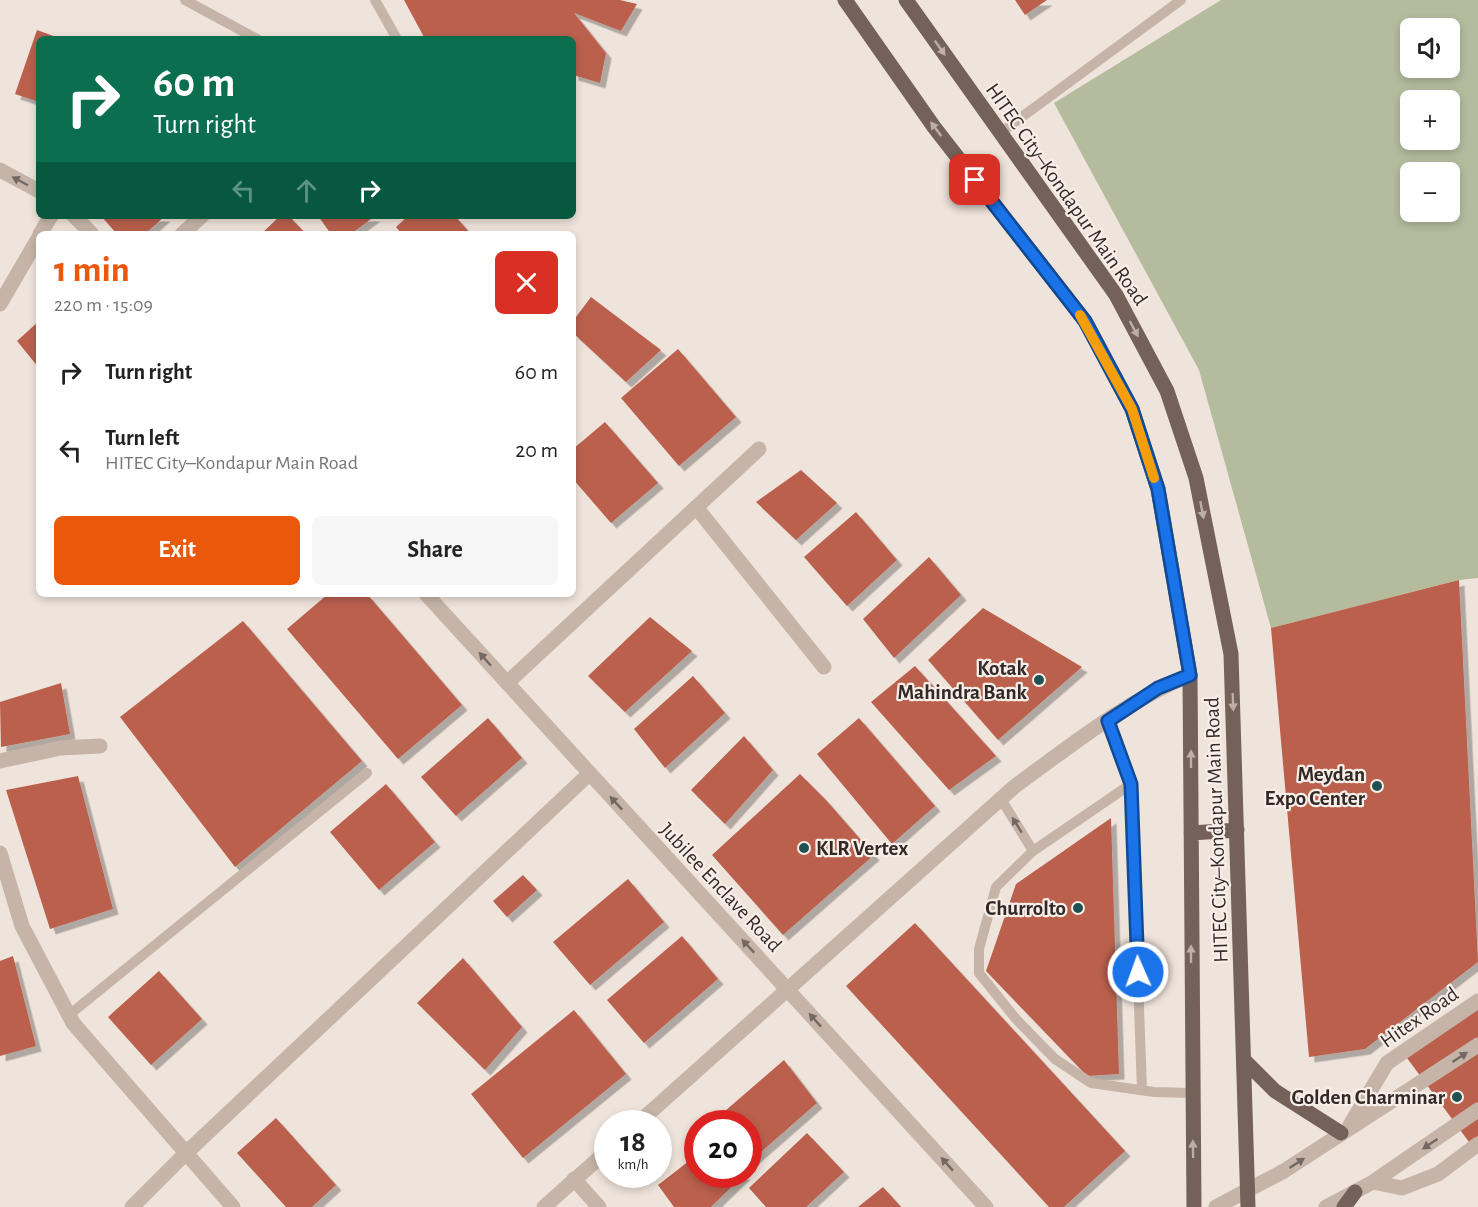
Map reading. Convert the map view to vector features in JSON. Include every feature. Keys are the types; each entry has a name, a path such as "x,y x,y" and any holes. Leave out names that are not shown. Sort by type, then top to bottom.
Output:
{"main road":[{"name":"HITEC City–Kondapur Main Road","path":"845,0 934,127 1085,321 1132,409 1158,489 1190,675 1194,1207"},
{"name":"HITEC City–Kondapur Main Road","path":"906,0 1116,295 1167,391 1196,478 1231,654 1247,1200"},
{"path":"1191,833 1237,830"},
{"path":"1244,1060 1275,1091 1344,1131"},
{"path":"1344,1207 1355,1192"}],"street":[{"path":"0,170 36,189"},
{"path":"77,219 89,231"},
{"path":"185,231 199,219"},
{"path":"0,304 36,242"},
{"path":"507,683 759,449"},
{"path":"696,507 824,667"},
{"name":"Jubilee Enclave Road","path":"429,597 986,1207"},
{"path":"653,1110 1001,799 1074,743 1158,688 1190,675"},
{"path":"0,761 62,748 100,746"},
{"path":"132,1207 186,1153 589,774"},
{"path":"0,853 22,926 74,1023 233,1207"},
{"name":"Hitex Road","path":"1344,1131 1387,1063 1478,1001"},
{"name":"Hitex Road","path":"1216,1207 1247,1200 1284,1171 1478,1045"},
{"path":"1326,1207 1373,1182 1478,1110"},
{"path":"1373,1182 1402,1188 1438,1174 1478,1144"},
{"path":"544,1207 594,1162"},
{"path":"574,1179 598,1207"}],"lane":[{"path":"185,0 251,36"},
{"path":"375,0 395,36"},
{"path":"1000,132 1181,0"},
{"path":"1108,721 1131,784 1142,1090"},
{"path":"69,1015 367,773"},
{"path":"1131,784 1033,851 996,887 979,949 979,973 1016,1018 1055,1059 1091,1083 1142,1090 1192,1093"},
{"path":"1001,799 1033,851"}],"green space":[{"path":"1221,0 1478,0 1478,578 1459,580 1271,628 1199,370 1054,103"}],"building":[{"path":"404,0 620,0 637,4 621,31 574,13 606,53 600,83 576,76 576,36 423,36"},
{"path":"1015,0 1047,0 1025,15"},
{"path":"37,30 54,36 36,36 36,101 15,94"},
{"path":"104,219 162,219 148,231 114,231"},
{"path":"277,219 292,219 303,231 264,231"},
{"path":"320,219 371,219 355,231 329,231"},
{"path":"405,219 458,219 468,231 399,231 396,227"},
{"path":"591,297 661,350 626,382 576,336 576,317"},
{"path":"36,324 36,364 17,341"},
{"path":"678,349 736,417 679,466 621,398"},
{"path":"605,422 658,483 611,523 576,482 576,446"},
{"path":"801,470 837,503 796,540 756,502"},
{"path":"856,512 897,560 847,606 804,557"},
{"path":"929,557 961,595 894,658 863,619"},
{"name":"Meydan Expo Center","path":"1459,580 1478,962 1365,1049 1309,1057 1271,628"},
{"path":"324,597 370,597 462,705 398,759 287,629"},
{"path":"983,608 1082,667 998,740 928,660"},
{"path":"650,617 692,651 625,712 588,676"},
{"path":"243,621 362,761 235,867 120,717"},
{"path":"915,666 996,756 949,790 871,702"},
{"path":"693,676 725,713 665,768 634,729"},
{"path":"61,683 70,734 1,747 0,702"},
{"path":"488,718 522,758 456,816 421,777"},
{"path":"859,718 935,806 892,844 817,754"},
{"path":"744,736 773,770 725,824 691,790"},
{"path":"800,774 874,855 783,935 712,855"},
{"path":"78,776 113,909 50,929 6,790"},
{"path":"386,784 435,842 379,890 330,832"},
{"path":"1111,818 1119,1074 1087,1076 986,971 1016,884"},
{"path":"523,875 537,890 507,917 493,901"},
{"path":"628,879 664,922 590,985 553,942"},
{"path":"915,923 1125,1151 1064,1207 1049,1207 846,986"},
{"path":"682,936 718,979 644,1043 607,1000"},
{"path":"13,956 36,1046 0,1056 0,961"},
{"path":"463,958 522,1027 485,1070 417,1003"},
{"path":"159,971 202,1019 151,1065 108,1017"},
{"name":"Golden Charminar","path":"1478,1006 1478,1136 1469,1142 1407,1058"},
{"path":"574,1010 626,1074 523,1158 471,1094"},
{"path":"784,1060 817,1103 762,1151 762,1110 726,1110"},
{"path":"276,1118 336,1185 312,1207 286,1207 237,1153"},
{"path":"807,1133 844,1172 806,1207 766,1207 749,1188 762,1188 762,1176"},
{"path":"684,1165 684,1188 731,1188 711,1207 674,1207 660,1188 672,1188 672,1174"},
{"path":"883,1187 901,1207 858,1207"}],"slow traffic":[{"path":"1080,315 1132,409 1154,478"}],"place":[{"name":"Kotak Mahindra Bank","path":"1039,680"},
{"name":"Meydan Expo Center","path":"1377,786"},
{"name":"KLR Vertex","path":"804,848"},
{"name":"Churrolto","path":"1078,908"},
{"name":"Golden Charminar","path":"1457,1097"}],"route":[{"path":"975,180 1085,321 1132,409 1158,489 1190,675 1158,688 1108,721 1131,784 1138,972"}]}
